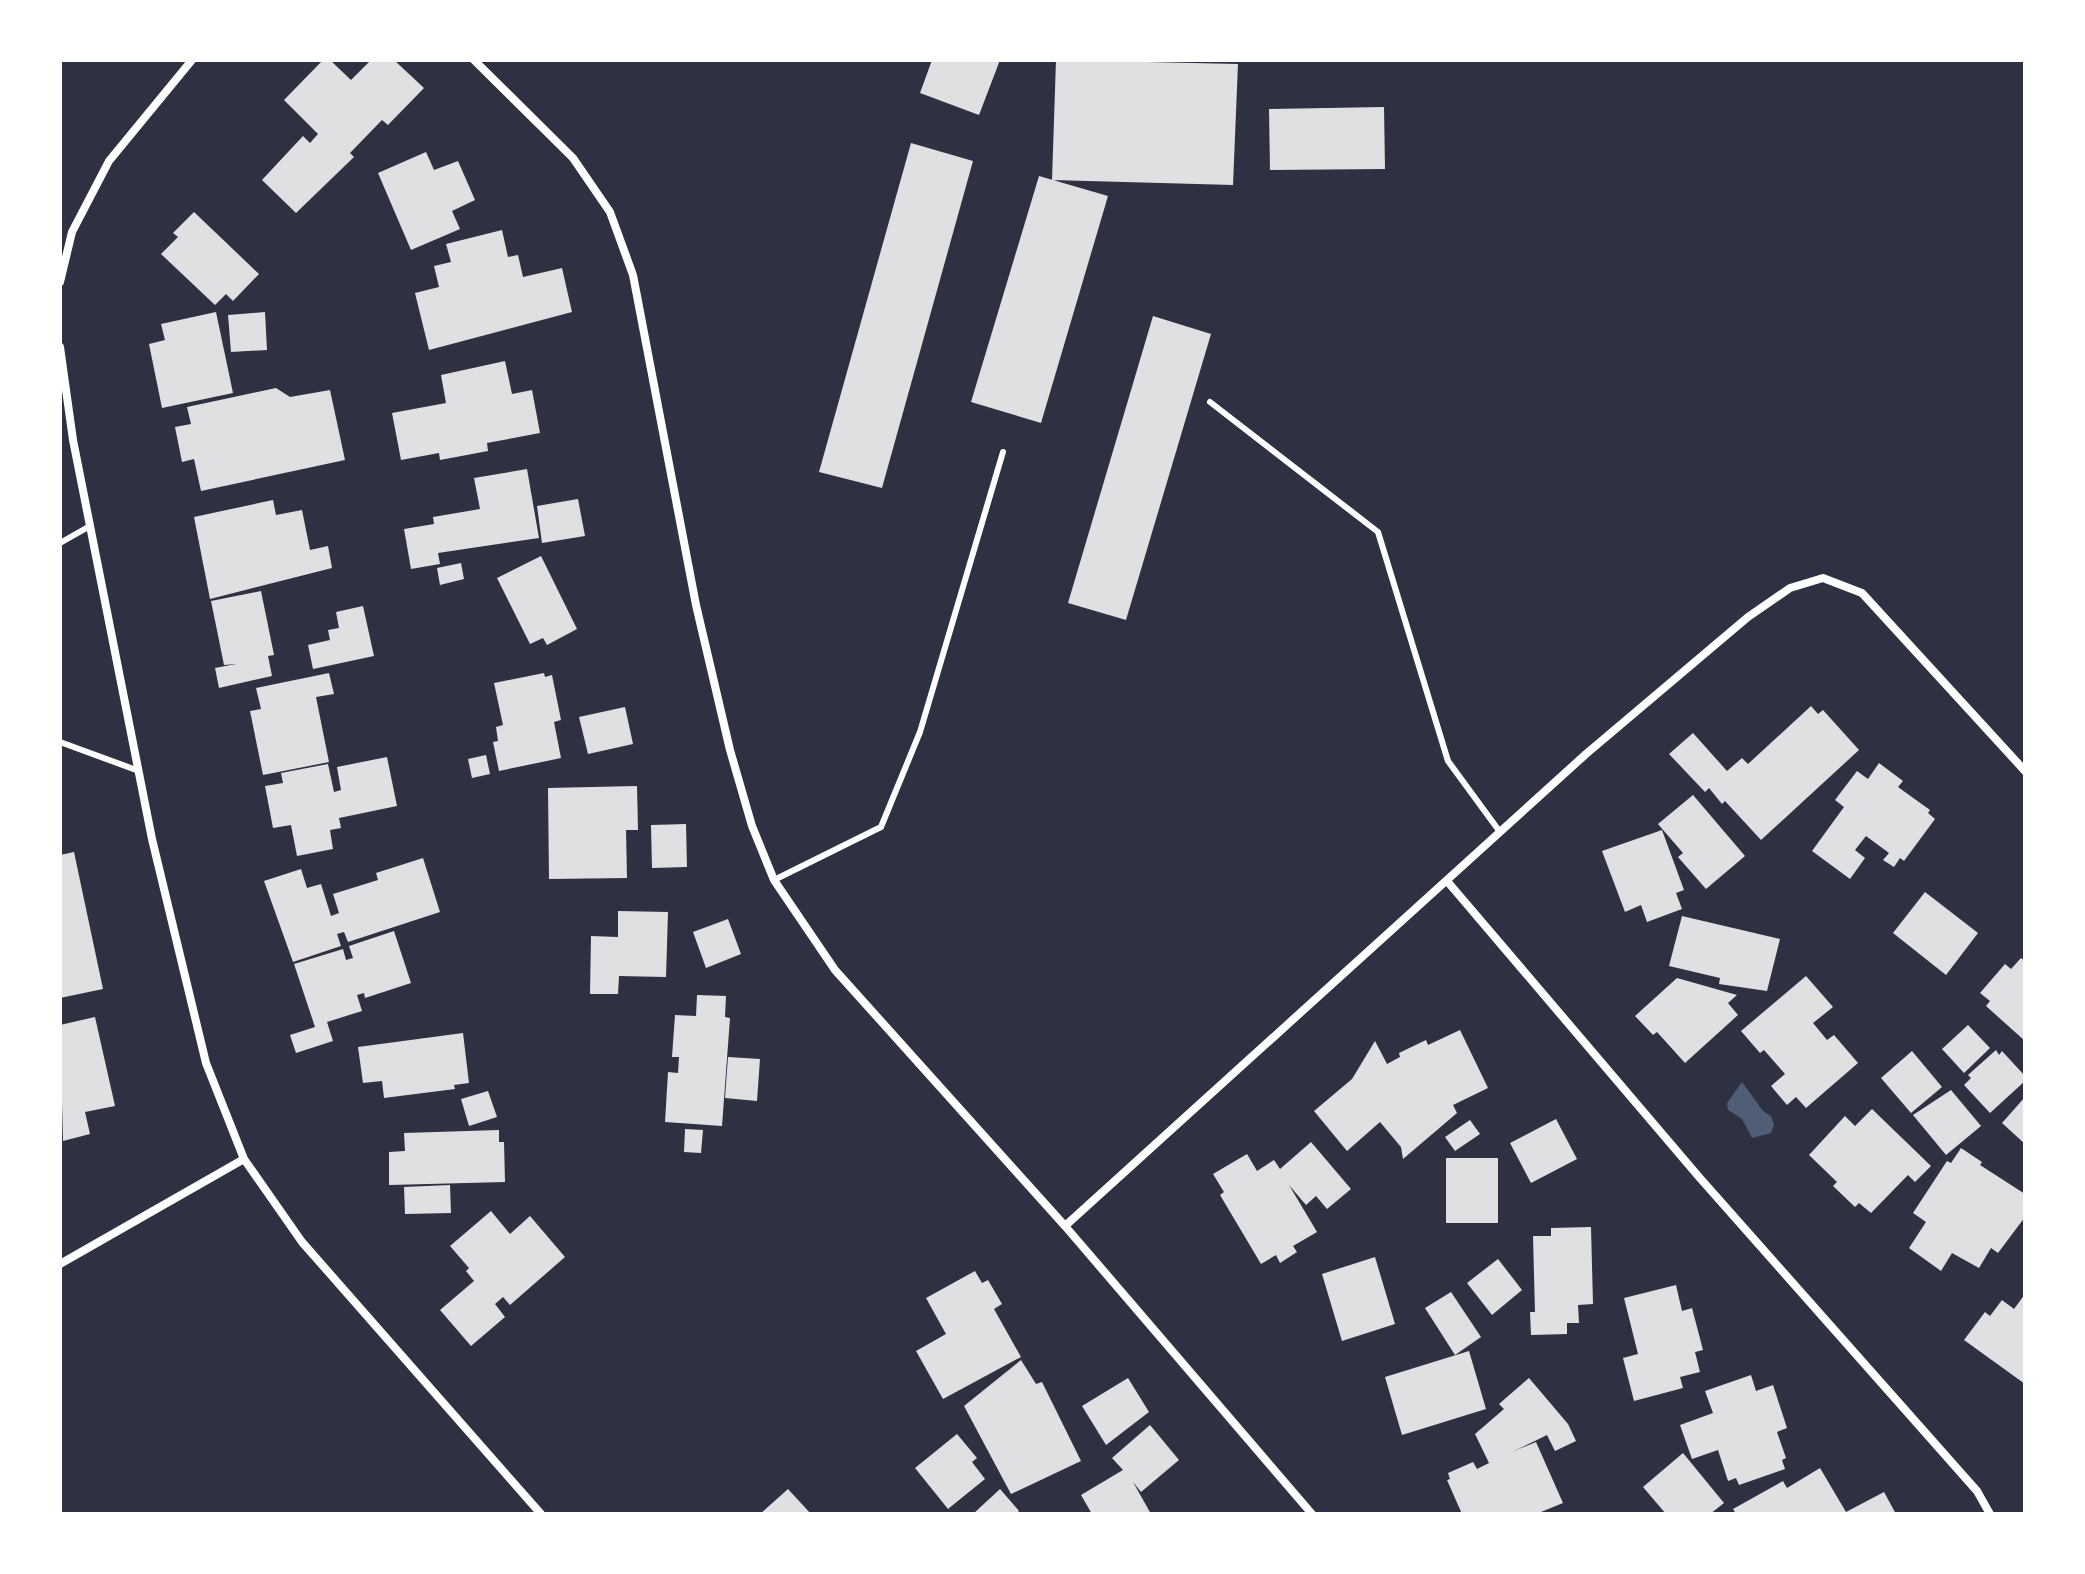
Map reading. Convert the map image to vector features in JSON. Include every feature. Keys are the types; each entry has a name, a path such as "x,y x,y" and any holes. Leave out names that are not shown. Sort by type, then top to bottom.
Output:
{"street":[{"path":"60,282 72,232 109,161 192,60"},
{"path":"474,60 573,158 610,212 633,275 696,605 730,750 752,826 774,880 835,970 1065,1226 1312,1514"},
{"path":"60,347 90,526 139,771 206,1063 244,1159 302,1242 541,1514"},
{"path":"1065,1226 1586,754 1748,617 1790,588 1823,578 1862,593 2025,771"},
{"path":"1447,881 1699,1177 1977,1491 1990,1514"},
{"path":"60,1264 244,1159"}],"lane":[{"path":"1210,402 1378,532 1448,761 1500,832"},
{"path":"774,880 881,827 920,732 1003,452"},
{"path":"60,543 90,526"},
{"path":"60,742 139,771"}],"water":[{"path":"1742,1082 1763,1111 1771,1116 1774,1125 1771,1133 1752,1138 1742,1119 1728,1110 1727,1103"}],"building":[{"path":"323,60 330,60 351,80 371,60 394,60 424,88 388,125 382,120 350,153 354,157 296,213 262,180 303,136 310,143 318,134 284,100"},
{"path":"932,60 1000,60 979,115 920,93"},
{"path":"1056,60 1238,64 1233,185 1052,180"},
{"path":"1384,107 1385,169 1270,170 1269,109"},
{"path":"911,143 973,161 882,488 819,472"},
{"path":"426,152 434,170 458,161 475,200 452,211 460,229 411,250 378,173"},
{"path":"1039,176 1108,196 1041,423 971,402"},
{"path":"194,212 259,274 233,301 226,294 215,305 161,254 178,237 173,233"},
{"path":"502,230 508,257 518,255 523,277 562,268 572,312 429,350 415,293 439,287 434,266 451,262 446,244"},
{"path":"216,312 233,393 162,408 149,344 165,340 161,324"},
{"path":"265,312 267,350 231,352 228,315"},
{"path":"1153,316 1211,334 1126,620 1068,603"},
{"path":"505,361 512,394 532,390 540,433 487,443 488,451 440,460 439,453 401,460 392,413 446,403 441,375"},
{"path":"276,388 290,397 330,390 345,460 201,491 194,459 182,462 175,427 191,424 187,407"},
{"path":"527,469 539,538 438,553 440,564 411,569 404,529 434,524 433,517 480,509 474,478"},
{"path":"578,499 585,536 542,543 537,506"},
{"path":"273,500 276,515 302,510 310,550 328,546 332,568 210,599 194,517"},
{"path":"541,556 577,629 547,645 543,638 530,644 497,578"},
{"path":"461,563 464,579 440,585 437,568"},
{"path":"261,591 274,655 268,656 272,676 219,688 215,668 236,664 224,665 211,601"},
{"path":"363,606 374,656 313,669 308,645 330,640 328,630 339,628 336,612"},
{"path":"329,673 334,694 316,697 329,762 263,775 250,711 261,709 256,688"},
{"path":"544,673 545,677 552,675 561,720 554,722 561,758 499,771 493,742 498,741 496,727 503,725 494,683"},
{"path":"1811,706 1818,714 1823,710 1859,750 1761,840 1725,801 1722,804 1709,788 1705,792 1669,754 1693,733 1727,771 1742,758 1748,764"},
{"path":"625,707 633,744 588,754 579,717"},
{"path":"486,755 490,774 472,778 468,759"},
{"path":"387,757 397,806 339,818 341,828 330,830 333,849 297,856 291,825 273,828 265,786 283,783 281,773 328,764 334,792 341,790 337,767"},
{"path":"1879,763 1903,781 1898,787 1930,810 1928,813 1935,819 1904,861 1900,858 1894,867 1883,860 1889,853 1866,836 1855,850 1865,858 1850,879 1812,851 1844,807 1835,800 1857,771 1868,779"},
{"path":"637,786 638,830 626,830 627,878 549,879 548,788"},
{"path":"1693,795 1745,856 1706,889 1678,857 1683,853 1658,824"},
{"path":"686,824 687,867 652,868 651,825"},
{"path":"1662,830 1684,890 1676,893 1682,909 1647,922 1641,905 1625,912 1602,851"},
{"path":"74,852 103,989 60,998 60,855"},
{"path":"423,858 440,912 348,942 344,932 337,934 341,946 293,962 264,881 301,869 307,888 321,884 331,916 339,913 333,894 378,880 376,873"},
{"path":"1925,892 1978,933 1946,975 1893,933"},
{"path":"618,911 668,912 666,977 619,976 618,994 590,994 591,936 618,937"},
{"path":"1682,916 1780,939 1767,991 1719,984 1720,978 1669,966"},
{"path":"728,919 741,954 706,968 693,932"},
{"path":"394,931 411,983 365,998 364,993 357,995 362,1011 327,1022 333,1041 296,1053 290,1035 315,1027 294,964 343,949 346,960 353,958 349,946"},
{"path":"2021,958 2025,961 2025,1041 1986,1006 1990,1001 1980,993 2005,964 2011,969"},
{"path":"1806,976 1833,1007 1813,1023 1827,1040 1834,1035 1858,1063 1806,1108 1796,1097 1787,1105 1771,1086 1785,1074 1764,1050 1760,1053 1741,1031"},
{"path":"1677,978 1737,995 1728,1003 1738,1015 1685,1063 1657,1032 1653,1035 1635,1016"},
{"path":"697,995 726,996 725,1017 730,1018 722,1126 665,1122 668,1072 678,1073 679,1057 672,1057 675,1015 696,1016"},
{"path":"95,1017 115,1106 85,1112 90,1134 63,1141 60,1025"},
{"path":"1968,1025 1990,1048 1964,1073 1942,1049"},
{"path":"1460,1030 1488,1088 1453,1105 1457,1113 1403,1159 1401,1147 1380,1122 1347,1151 1314,1111 1352,1079 1375,1041 1387,1064 1400,1057 1399,1053 1426,1040 1428,1045"},
{"path":"463,1033 469,1083 454,1085 455,1089 384,1098 382,1081 363,1083 358,1047"},
{"path":"1996,1050 1999,1055 2002,1051 2025,1076 2025,1081 1990,1113 1964,1085 1971,1078 1968,1075"},
{"path":"1912,1051 1942,1087 1911,1113 1881,1078"},
{"path":"728,1057 760,1059 757,1101 725,1098"},
{"path":"1951,1090 1981,1126 1946,1155 1913,1115"},
{"path":"488,1091 497,1117 469,1126 461,1099"},
{"path":"2025,1097 2025,1144 2002,1123"},
{"path":"1872,1109 1931,1166 1915,1182 1908,1175 1871,1213 1859,1203 1855,1207 1833,1186 1837,1182 1809,1155 1845,1116 1855,1126"},
{"path":"1556,1119 1577,1159 1531,1183 1510,1143"},
{"path":"1470,1120 1480,1134 1455,1151 1445,1137"},
{"path":"685,1129 703,1130 701,1153 684,1152"},
{"path":"499,1130 499,1142 504,1142 505,1182 389,1185 389,1152 405,1151 404,1133"},
{"path":"1311,1142 1351,1189 1327,1209 1316,1196 1306,1205 1289,1185 1317,1232 1293,1246 1297,1252 1280,1263 1276,1255 1261,1264 1220,1195 1224,1192 1213,1174 1247,1154 1257,1171 1274,1160 1280,1169"},
{"path":"1961,1148 1982,1162 1980,1165 2025,1194 2025,1217 1998,1253 1991,1248 1979,1268 1952,1253 1941,1271 1909,1248 1926,1222 1913,1213 1947,1161 1951,1163"},
{"path":"1446,1158 1498,1158 1498,1223 1446,1223"},
{"path":"450,1185 451,1213 405,1214 404,1187"},
{"path":"491,1211 510,1234 530,1216 565,1257 510,1305 503,1297 495,1304 505,1317 471,1346 440,1310 474,1281 466,1271 469,1268 450,1246"},
{"path":"1591,1227 1593,1304 1578,1305 1579,1323 1567,1323 1567,1334 1531,1335 1530,1312 1535,1312 1533,1236 1551,1236 1551,1228"},
{"path":"1375,1257 1395,1324 1342,1341 1322,1274"},
{"path":"1498,1259 1522,1290 1492,1315 1467,1283"},
{"path":"975,1271 982,1283 988,1280 1002,1304 994,1309 1021,1357 943,1399 916,1351 946,1334 926,1298"},
{"path":"1676,1285 1682,1311 1692,1308 1703,1350 1695,1352 1700,1372 1680,1377 1683,1388 1634,1401 1623,1358 1638,1354 1624,1298"},
{"path":"1451,1292 1481,1337 1455,1355 1425,1308"},
{"path":"2025,1294 2025,1384 1964,1340 1985,1312 1990,1316 2002,1300 2014,1309"},
{"path":"1469,1351 1486,1409 1402,1435 1385,1377"},
{"path":"1021,1360 1036,1384 1042,1382 1081,1461 1011,1494 964,1406"},
{"path":"1751,1375 1756,1391 1773,1385 1787,1428 1777,1432 1786,1458 1782,1460 1785,1469 1739,1485 1736,1478 1728,1481 1718,1450 1692,1459 1680,1425 1713,1413 1705,1391"},
{"path":"1128,1378 1149,1412 1106,1445 1082,1406"},
{"path":"1529,1378 1568,1424 1576,1441 1555,1451 1547,1435 1514,1451 1536,1442 1563,1503 1536,1514 1462,1514 1447,1480 1450,1479 1448,1473 1473,1462 1477,1469 1489,1463 1475,1434 1504,1409 1499,1404"},
{"path":"1150,1425 1179,1460 1141,1492 1133,1482 1151,1514 1092,1514 1081,1495 1123,1470 1112,1458"},
{"path":"957,1434 977,1458 972,1462 985,1479 948,1509 915,1468"},
{"path":"1683,1453 1724,1503 1710,1514 1666,1514 1643,1487"},
{"path":"1820,1468 1846,1512 1884,1492 1896,1514 1736,1514 1733,1509 1783,1481 1787,1488"},
{"path":"788,1489 811,1514 760,1514"},
{"path":"1000,1489 1019,1511 1016,1514 973,1514"}]}
